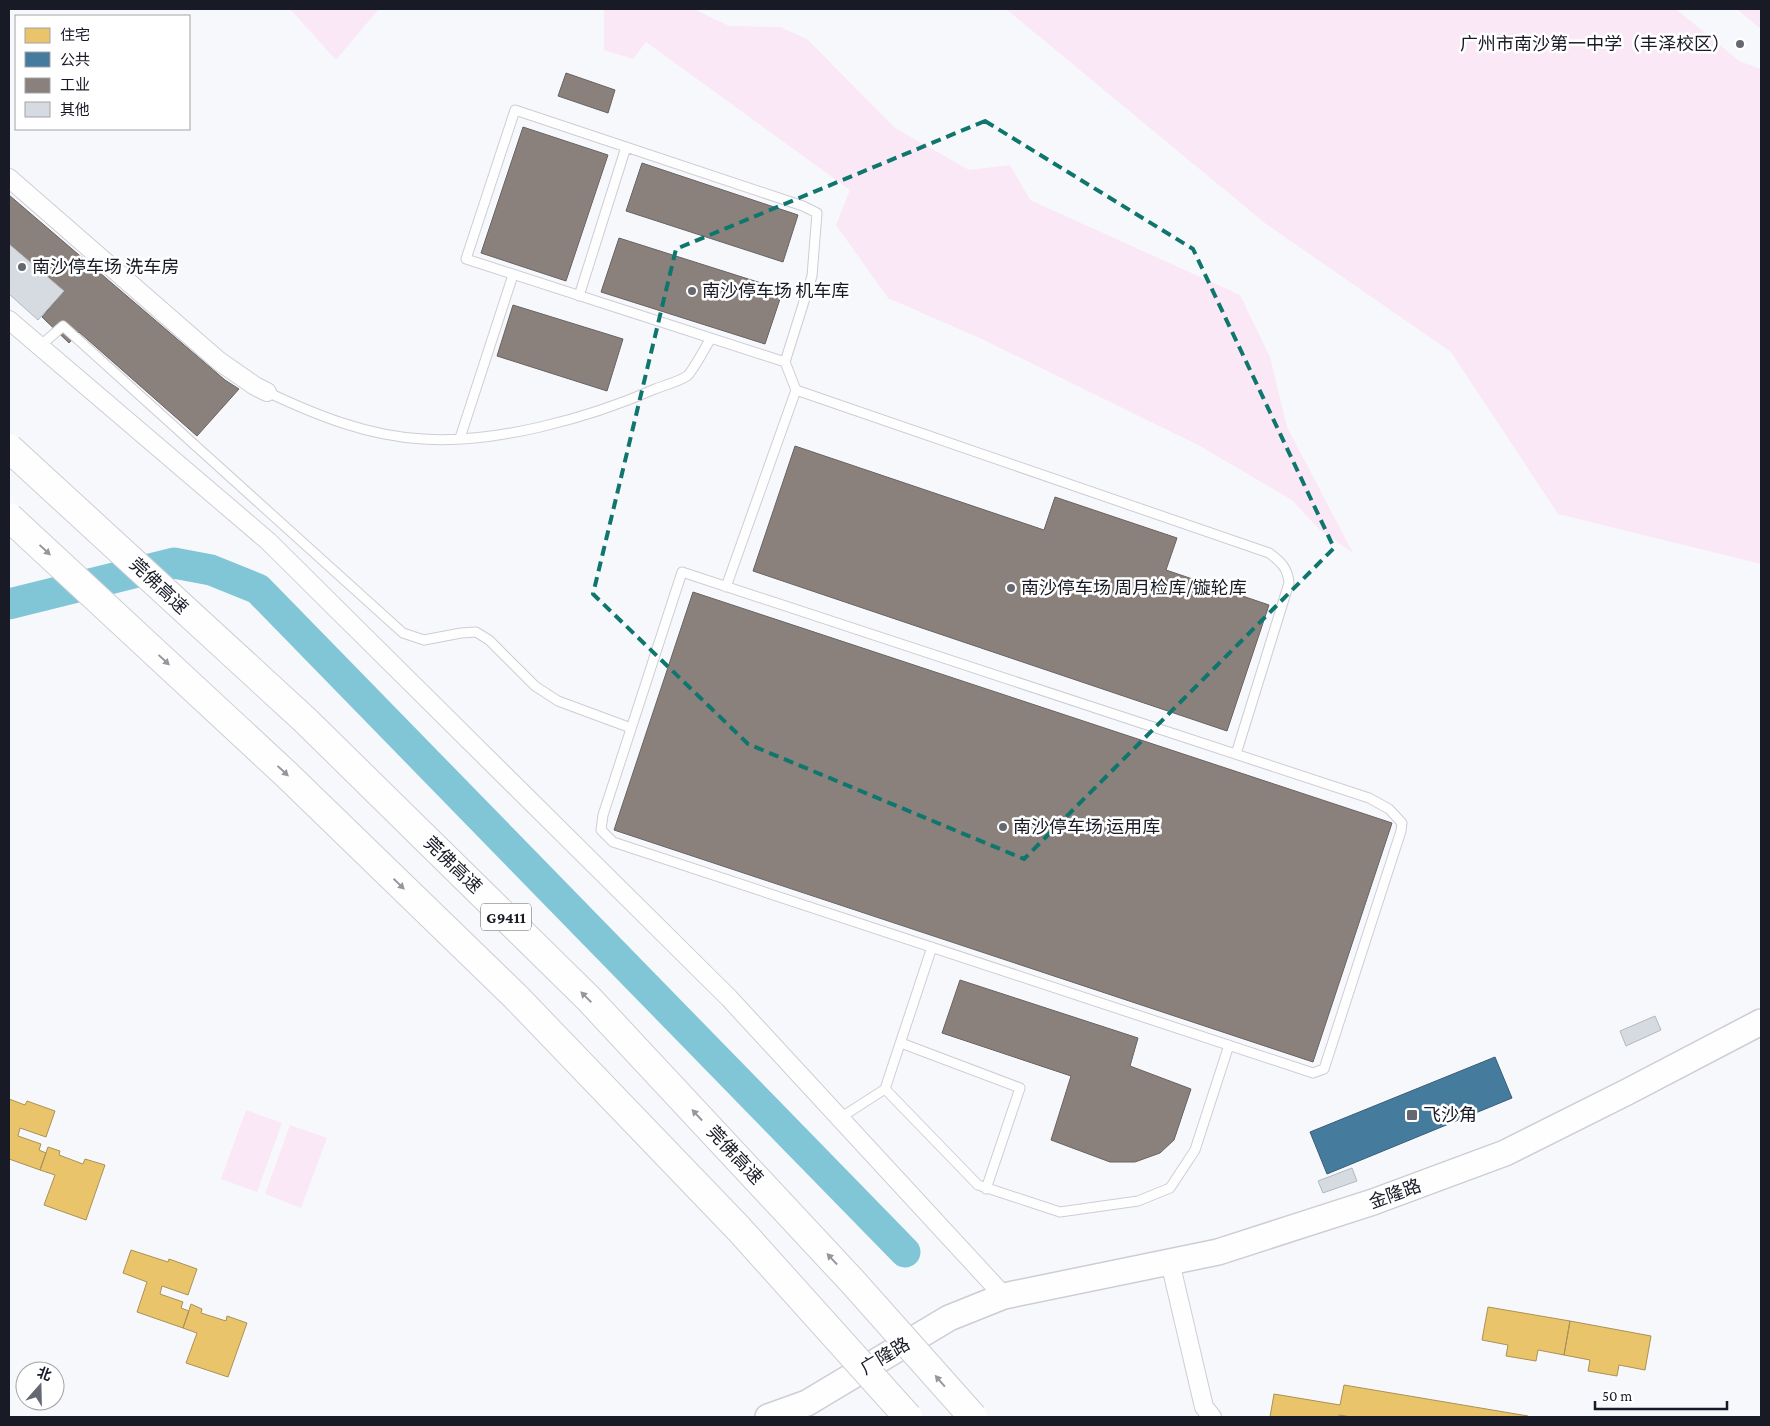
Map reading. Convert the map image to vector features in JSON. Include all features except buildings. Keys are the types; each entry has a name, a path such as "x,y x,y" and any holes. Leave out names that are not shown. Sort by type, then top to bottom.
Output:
{"highway":[{"name":"莞佛高速","path":"9,448 305,720 588,998 852,1281 973,1417"},
{"name":"G9411","path":"9,517 286,774 516,997 739,1229 908,1417"}],"main road":[{"name":"金隆路","path":"1004,1296 1218,1252 1373,1202 1505,1153 1761,1022"},
{"name":"广隆路","path":"768,1417 807,1403 949,1318 1004,1296"}],"street":[{"path":"9,178 219,361 267,392"},
{"path":"9,320 268,541 729,998 1004,1296"},
{"path":"1170,1262 1204,1407 1212,1417"}],"lane":[{"path":"726,587 796,390 785,362 812,276 817,213 803,206 515,110 466,259 785,362"},
{"path":"579,296 626,147"},
{"path":"460,438 513,275"},
{"path":"40,346 63,326 403,633 424,640 476,632 489,640 535,686 558,701 631,728"},
{"path":"267,392 312,413 348,425 386,434 423,439 460,438 525,430 618,405 688,376 712,338"},
{"path":"796,390 1269,553 1282,563 1289,576 1289,583 1236,754"},
{"path":"682,572 1369,798 1389,809 1402,824 1324,1069 1313,1073 613,842 601,830 602,815 631,728 682,572"},
{"path":"840,1118 884,1089 932,947"},
{"path":"901,1043 1020,1088 986,1188"},
{"path":"884,1089 978,1185 1060,1212 1138,1200 1170,1188 1196,1150 1229,1045"}],"highlighted area":[{"path":"985,121 1193,249 1334,548 1024,859 748,744 593,594 676,249"}],"shaded area":[{"path":"290,9 379,9 336,60"},
{"path":"604,9 694,9 729,26 780,27 807,39 895,128 969,170 1010,165 1030,200 1240,295 1270,357 1287,427 1353,553 1319,529 1292,500 1200,446 984,340 888,298 836,225 850,190 646,42 633,59 604,50"},
{"path":"1006,9 1676,9 1739,61 1761,69 1761,564 1558,514 1451,352 1266,224"},
{"path":"1737,9 1761,9 1761,29"},
{"path":"246,1110 282,1123 257,1192 221,1179"},
{"path":"290,1125 327,1138 301,1208 265,1194"}],"waterway":[{"path":"9,604 174,563 211,570 258,589 905,1252"}],"place":[{"name":"广州市南沙第一中学（丰泽校区）","path":"1740,44"},
{"name":"南沙停车场 洗车房","path":"22,267"},
{"name":"南沙停车场 机车库","path":"692,291"},
{"name":"南沙停车场 周月检库/镟轮库","path":"1011,588"},
{"name":"南沙停车场 运用库","path":"1003,827"},
{"name":"飞沙角","path":"1412,1115"}]}
